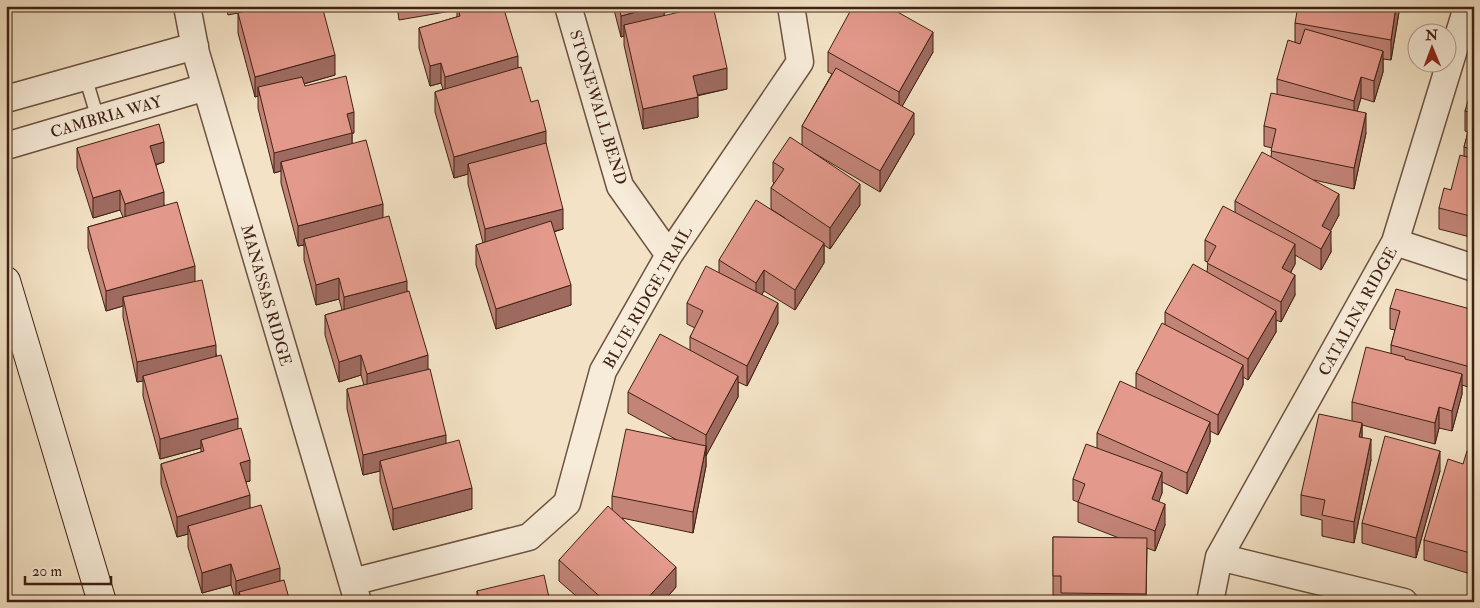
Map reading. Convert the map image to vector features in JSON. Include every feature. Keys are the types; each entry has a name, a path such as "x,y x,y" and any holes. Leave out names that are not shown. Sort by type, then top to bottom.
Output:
{"street":[{"name":"MANASSAS RIDGE","path":"187,6 206,87 355,592"},
{"name":"STONEWALL BEND","path":"568,6 620,186 669,255"},
{"name":"BLUE RIDGE TRAIL","path":"355,592 529,537 567,503 603,371 669,255 800,62 791,6"},
{"name":"CATALINA RIDGE","path":"1210,602 1219,557 1395,242 1464,16 1472,6"},
{"path":"6,99 195,46"},
{"name":"CAMBRIA WAY","path":"6,146 206,87"},
{"path":"1395,242 1474,268"},
{"path":"6,281 102,602"},
{"path":"1219,557 1404,602"}],"lane":[{"path":"85,76 98,119"}],"building":[{"path":"262,6 322,6 335,55 255,77 238,13"},
{"path":"458,6 503,6 518,56 445,77 441,63 430,66 419,28 460,16"},
{"path":"619,6 658,6 621,16"},
{"path":"705,6 713,6 727,68 693,76 698,97 643,109 624,25"},
{"path":"853,6 887,6 933,32 899,92 828,52"},
{"path":"1298,6 1396,6 1391,40 1295,23"},
{"path":"1305,29 1383,51 1374,81 1361,77 1354,101 1277,79 1288,40 1300,44"},
{"path":"521,67 531,102 538,100 546,131 454,157 435,92"},
{"path":"836,68 914,113 880,171 802,126"},
{"path":"346,76 354,112 347,114 352,133 274,153 258,87 302,77 305,86"},
{"path":"1471,90 1474,91 1474,150 1464,147 1473,113 1465,111"},
{"path":"1271,93 1366,113 1354,168 1271,151 1276,129 1264,126"},
{"path":"159,124 164,142 150,146 164,192 125,204 120,190 93,198 77,148"},
{"path":"790,137 860,184 830,228 771,188 784,169 773,162"},
{"path":"366,140 383,204 298,226 281,162"},
{"path":"546,143 563,209 485,229 468,164"},
{"path":"1262,152 1339,194 1322,226 1331,231 1321,249 1235,201"},
{"path":"1460,155 1474,159 1474,217 1439,208 1444,188 1451,190"},
{"path":"756,200 824,243 795,290 764,270 756,283 719,260"},
{"path":"177,202 195,266 106,291 88,227"},
{"path":"1223,206 1295,244 1282,268 1295,275 1281,302 1207,263 1216,246 1205,240"},
{"path":"389,216 407,281 344,297 339,278 316,285 304,239"},
{"path":"551,221 571,285 496,309 476,245"},
{"path":"1193,264 1276,311 1248,359 1165,312"},
{"path":"706,266 778,303 747,366 690,337 703,311 687,303"},
{"path":"202,280 216,345 137,362 123,297"},
{"path":"1396,289 1474,310 1474,368 1391,345 1400,311 1390,308"},
{"path":"409,291 428,355 367,374 361,355 339,362 325,315"},
{"path":"1162,323 1243,365 1218,415 1136,373"},
{"path":"660,334 738,376 706,435 628,392"},
{"path":"1366,347 1462,374 1452,411 1439,407 1435,423 1352,402"},
{"path":"221,355 238,418 160,439 143,376"},
{"path":"430,369 446,435 363,455 347,389"},
{"path":"1120,381 1210,422 1187,473 1097,433"},
{"path":"1319,414 1362,423 1359,437 1371,439 1354,522 1322,515 1325,500 1301,495"},
{"path":"241,428 250,460 240,463 250,495 177,517 161,464 204,451 201,440"},
{"path":"626,429 706,446 693,512 612,496"},
{"path":"1385,436 1440,451 1416,538 1362,523"},
{"path":"459,440 472,488 393,509 380,461"},
{"path":"1086,444 1162,472 1152,499 1165,504 1155,531 1078,502 1085,484 1073,479"},
{"path":"1467,451 1474,453 1474,554 1424,540 1448,459 1463,464"},
{"path":"261,505 280,568 236,581 231,564 202,573 188,526"},
{"path":"608,506 676,567 644,602 606,602 559,560"},
{"path":"1053,537 1147,538 1146,594 1061,593 1061,576 1053,576"},
{"path":"544,575 550,602 480,602 477,591"},
{"path":"284,580 290,602 242,602 239,592"}]}
